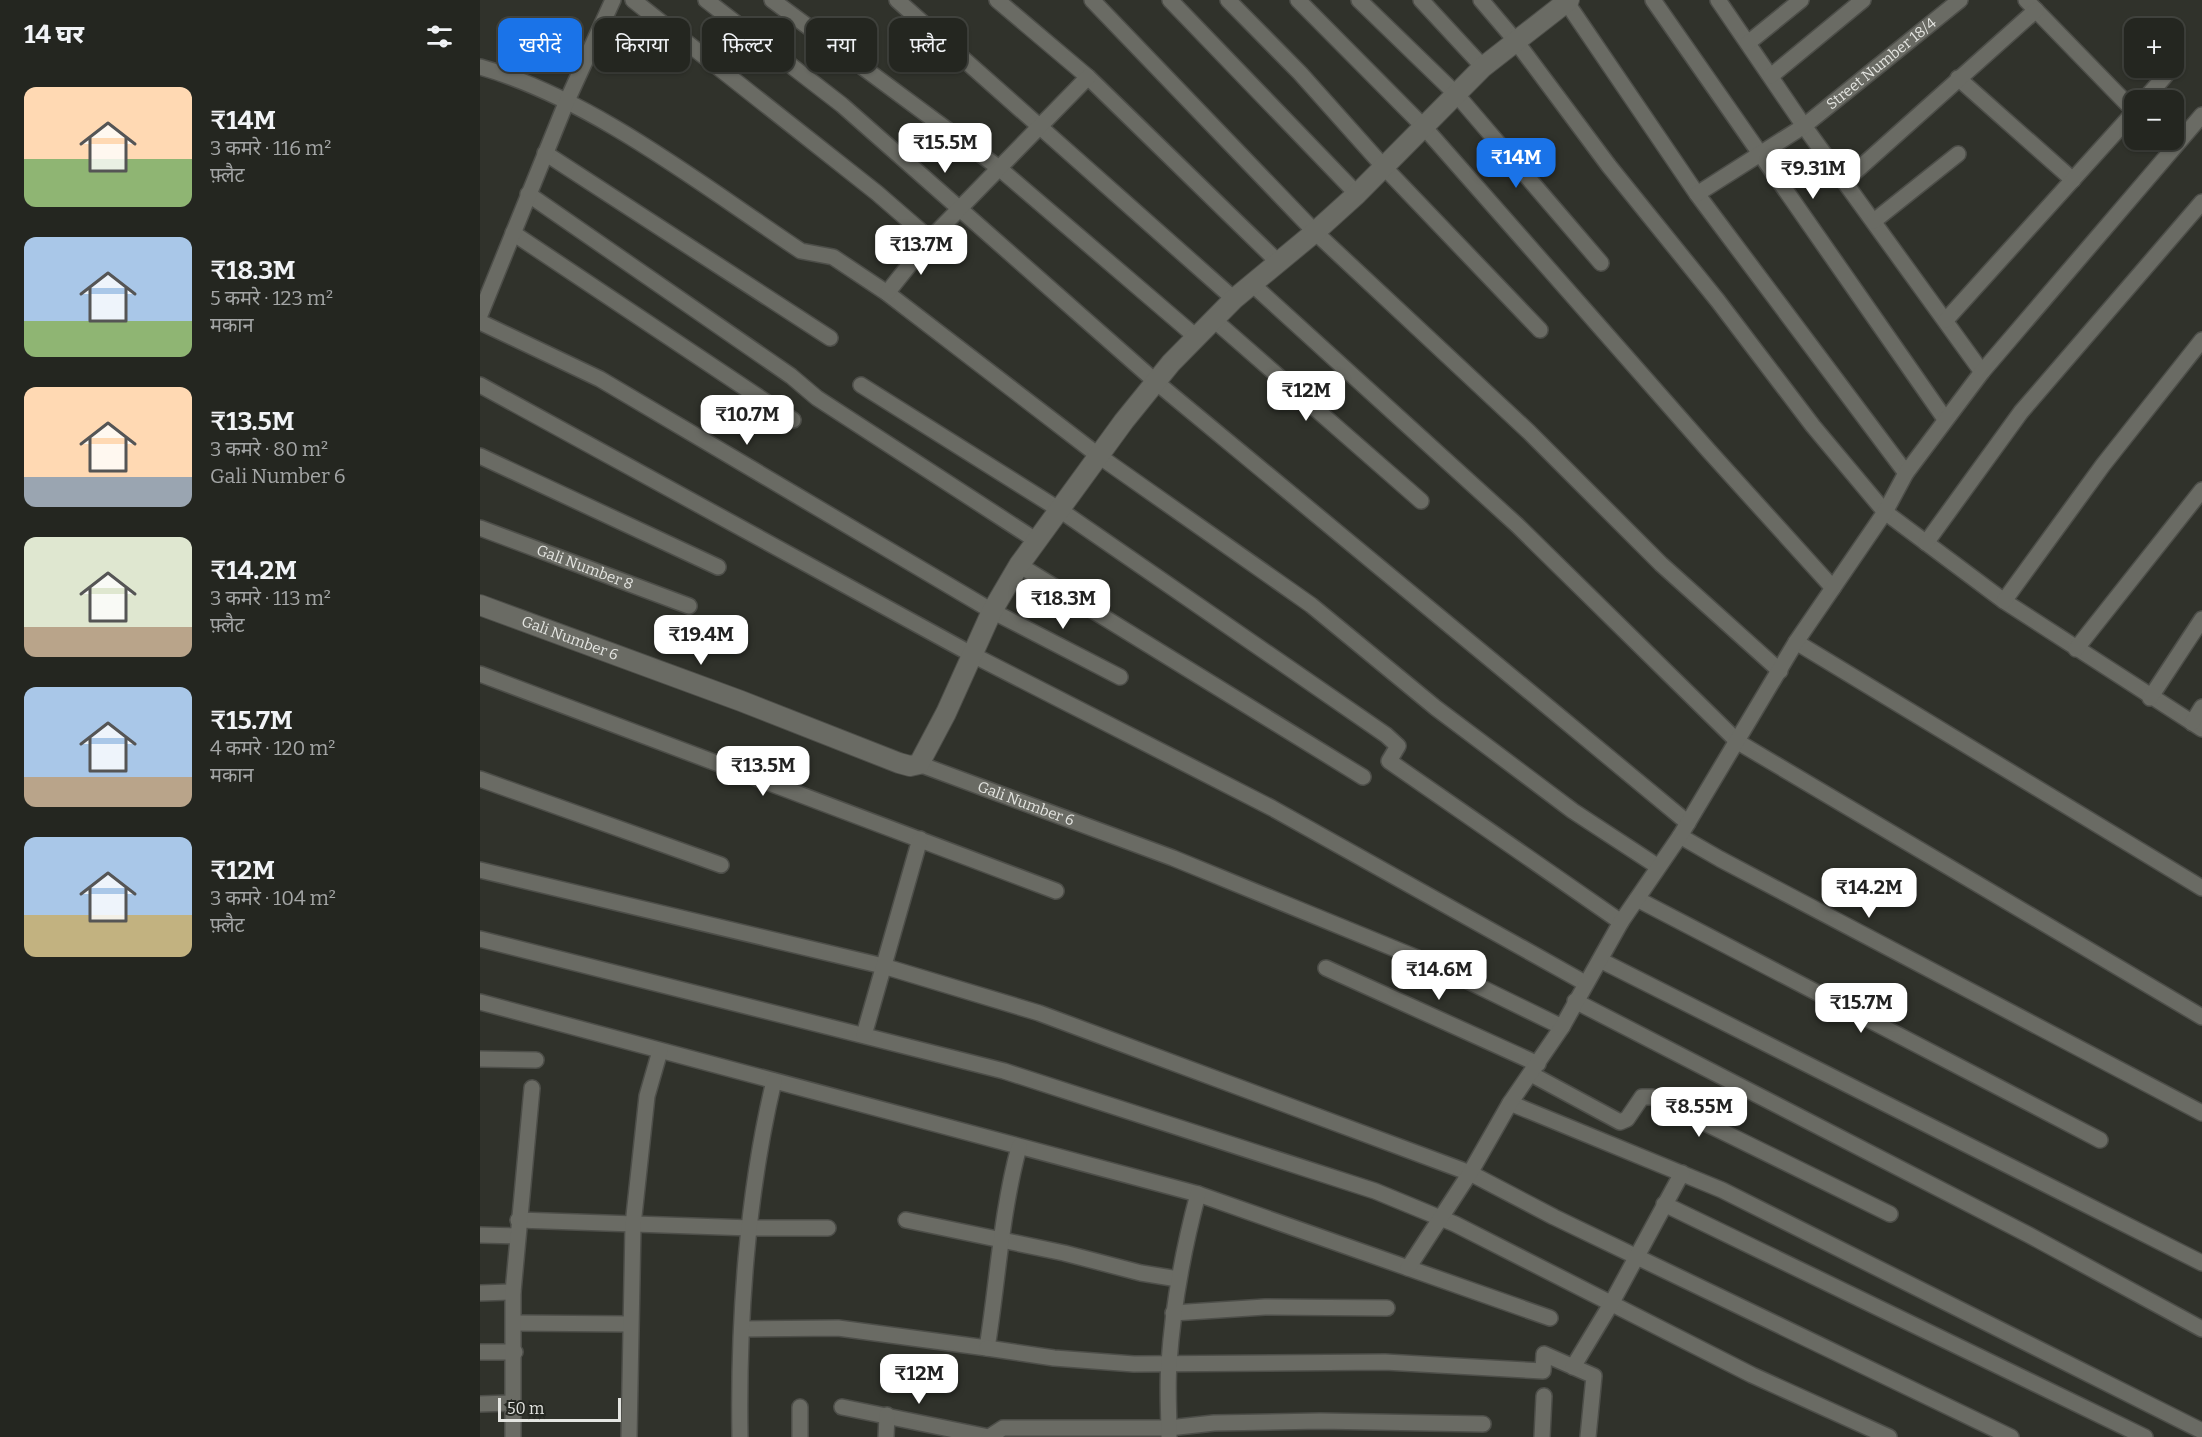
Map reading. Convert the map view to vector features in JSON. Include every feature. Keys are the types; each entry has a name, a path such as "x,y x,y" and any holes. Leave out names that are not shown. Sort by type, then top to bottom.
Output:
{"street":[{"path":"480,315 487,281 513,233 566,103 613,0"},
{"path":"633,0 877,193 930,239"},
{"path":"706,0 842,105 1156,382 1684,829 1730,865 2202,1113"},
{"path":"772,0 999,168 1195,336"},
{"path":"897,0 1234,299"},
{"path":"997,0 1088,77 1278,262"},
{"path":"1092,0 1315,232 1529,432 1661,564 1780,671"},
{"path":"1170,0 1357,194"},
{"path":"1228,0 1300,73 1383,166 1540,330"},
{"path":"1298,0 1424,127 1677,416 1833,588"},
{"path":"1359,0 1456,94 1601,263"},
{"path":"1421,0 1483,67"},
{"path":"1481,0 1515,40 1609,166 1718,301 1813,426 1885,512 2004,600 2150,698 2197,726 2202,707"},
{"path":"1653,0 1945,419"},
{"path":"1748,43 1801,0"},
{"path":"1771,76 1863,0"},
{"name":"Street Number 18/4","path":"1697,194 1804,126 1960,0"},
{"path":"919,764 926,755 992,611 1019,565 1099,456 1195,336 1234,299 1357,194 1483,67 1567,1 1697,194 1906,473"},
{"path":"1726,3 1748,43 1804,126 1982,372"},
{"path":"1845,181 1958,78 2031,5 2124,101"},
{"path":"480,67 595,114 801,251 833,257 887,293 1099,456 1311,605 1436,708 1512,765 1574,811 1657,867"},
{"path":"887,293 930,239 1088,77"},
{"path":"1958,78 2073,180"},
{"path":"2153,90 2163,78"},
{"path":"1408,1268 1470,1173 1510,1103 1562,1027 1621,922 1684,829 1796,642 1885,512 1906,473 1982,372 2202,115"},
{"path":"1946,320 2124,122"},
{"path":"545,153 830,338"},
{"path":"1874,221 1958,154"},
{"path":"528,194 791,376 818,398 1037,541"},
{"path":"1926,543 2021,412 2202,202"},
{"path":"513,233 793,420"},
{"path":"1252,284 1517,525 1738,742 2202,1017"},
{"path":"1213,319 1421,501"},
{"path":"480,322 600,379 992,611 1120,677"},
{"path":"2004,600 2103,465 2202,340"},
{"path":"480,385 973,655 1272,808 1585,983"},
{"path":"861,385 1060,510 1386,735 1398,746 1389,761 1621,922"},
{"path":"480,456 718,567"},
{"path":"2076,649 2202,490"},
{"name":"Gali Number 8","path":"480,528 689,606"},
{"path":"1019,565 1363,777"},
{"name":"Gali Number 6","path":"480,605 741,701 899,763 910,766 919,764 1173,858 1426,961 1562,1027"},
{"path":"2150,698 2202,619"},
{"path":"1796,642 2202,888"},
{"path":"480,674 1056,891"},
{"path":"480,779 721,865"},
{"path":"864,1035 920,839"},
{"path":"480,870 883,966 1039,1013 1470,1173 1637,1257 2011,1437"},
{"path":"1637,899 2100,1140"},
{"path":"480,939 1004,1071 1375,1191 1440,1219 1752,1375 1889,1437"},
{"path":"1600,960 2202,1263"},
{"path":"1326,968 1535,1069 1620,1122 1628,1119 1642,1097 1652,1097 1890,1214"},
{"path":"1575,1001 2029,1235 2202,1329"},
{"path":"480,1002 1198,1194 1550,1318"},
{"path":"629,1437 633,1225 647,1096 660,1051"},
{"path":"480,1059 536,1060"},
{"path":"740,1437 742,1329 751,1228 764,1124 774,1082"},
{"path":"513,1437 515,1352 513,1292 532,1088"},
{"path":"1510,1103 1722,1190 2202,1431"},
{"path":"987,1347 1010,1180 1019,1147"},
{"path":"1573,1367 1611,1304 1682,1173"},
{"path":"1169,1432 1168,1365 1173,1313 1178,1279 1198,1194"},
{"path":"1664,1204 2145,1437"},
{"path":"906,1220 1001,1239 1131,1271 1178,1279"},
{"path":"480,1235 518,1228 633,1225 828,1228"},
{"path":"480,1293 513,1292"},
{"path":"1173,1313 1265,1307 1387,1308"},
{"path":"514,1323 630,1324"},
{"path":"742,1329 838,1328 1054,1358 1168,1365 1385,1362 1543,1371 1544,1354 1594,1376 1588,1437"},
{"path":"480,1352 515,1352"},
{"path":"1542,1437 1544,1396"},
{"path":"480,1404 513,1403"},
{"path":"800,1407 800,1437"},
{"path":"842,1407 989,1437 1003,1428 1169,1432 1214,1423 1310,1421 1483,1424"},
{"path":"886,1437 887,1415"}]}
